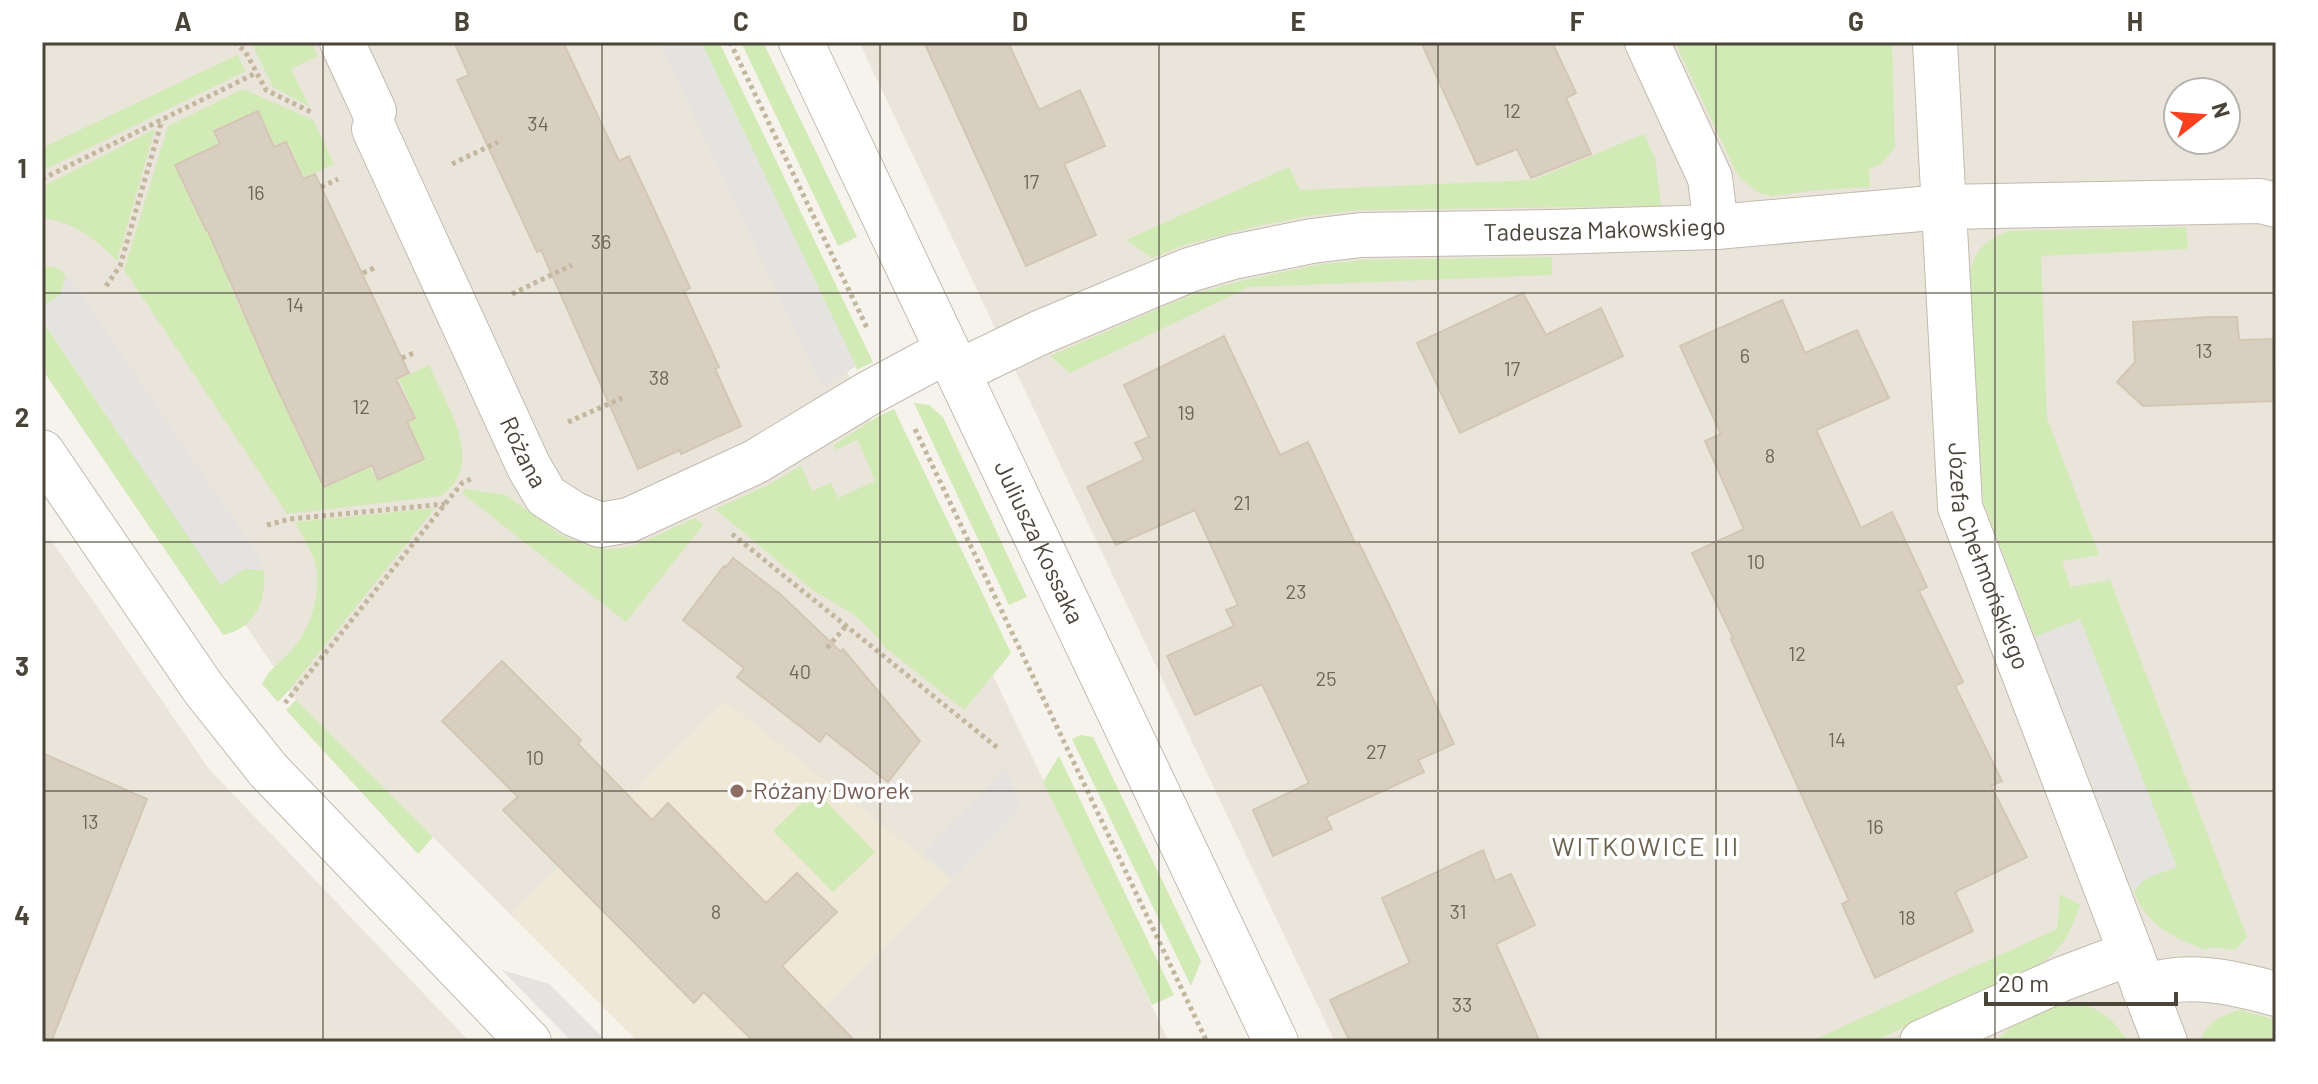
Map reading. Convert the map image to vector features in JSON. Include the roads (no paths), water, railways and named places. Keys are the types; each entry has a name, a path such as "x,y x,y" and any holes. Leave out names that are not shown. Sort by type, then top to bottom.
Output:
{"street":[{"name":"Różana","path":"342,42 529,467 546,496 574,514 600,525 629,520 755,462 869,393 953,362"},
{"name":"Juliusza Kossaka","path":"801,42 1276,1042"},
{"path":"1647,42 1710,178 1716,227"},
{"name":"Józefa Chełmońskiego","path":"1935,42 1960,507 2165,1042"},
{"name":"Tadeusza Makowskiego","path":"953,362 1039,333 1189,270 1233,257 1361,235 1716,227 1943,207 2260,201 2276,205"},
{"path":"42,452 203,688 268,770 529,1042"},
{"path":"1922,1042 2062,979 2138,971 2167,981 2202,980 2247,986 2276,994"}],"place":[{"name":"Różany Dworek","path":"737,791"}],"district":[{"name":"WITKOWICE III","path":"1646,847"}]}
